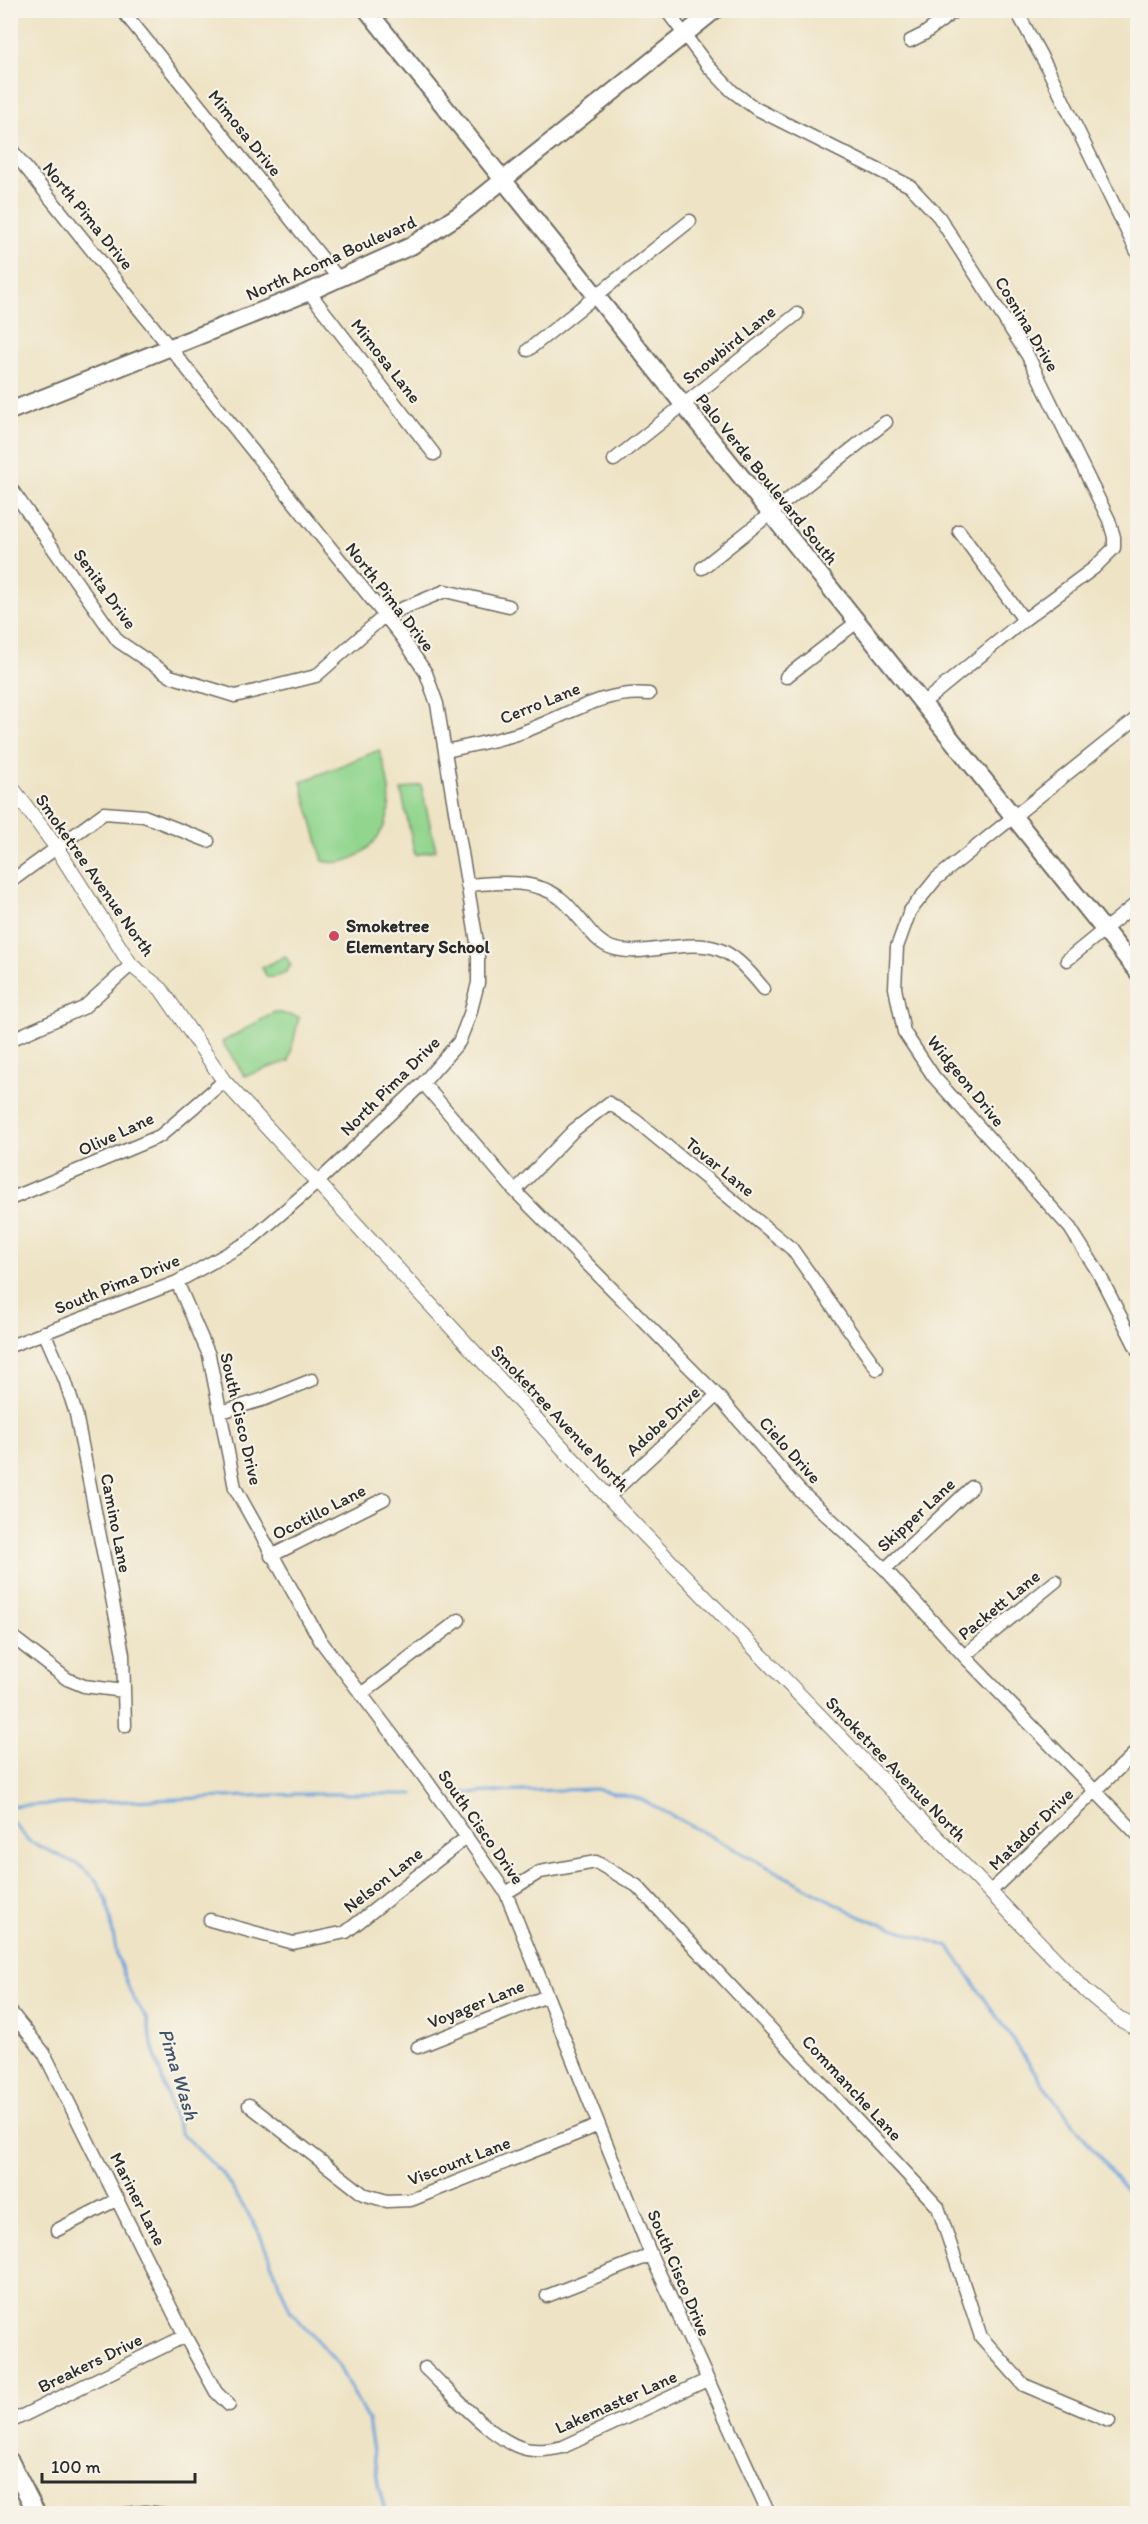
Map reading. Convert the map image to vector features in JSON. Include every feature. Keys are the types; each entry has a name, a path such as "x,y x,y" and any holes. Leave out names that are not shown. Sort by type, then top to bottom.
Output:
{"main road":[{"name":"Palo Verde Boulevard South","path":"367,10 1137,972"},
{"name":"North Acoma Boulevard","path":"10,411 309,292 411,246 462,213 504,181 715,10"},
{"path":"10,2461 37,2514"}],"street":[{"name":"Mimosa Drive","path":"122,10 339,279"},
{"name":"Cosnina Drive","path":"666,10 708,66 732,91 756,108 910,186 939,217 1028,356 1109,520 1114,537 1114,548 1094,568 1024,620 923,704"},
{"path":"910,41 924,34 956,10"},
{"path":"1016,10 1046,65 1137,254"},
{"name":"North Pima Drive","path":"10,148 412,650 431,683 445,751 478,948 478,983 470,1014 459,1042 423,1083 318,1182"},
{"path":"528,350 690,221"},
{"name":"Mimosa Lane","path":"309,292 434,454"},
{"name":"Snowbird Lane","path":"614,460 797,314"},
{"path":"702,568 886,422"},
{"name":"Senita Drive","path":"10,487 118,641 170,676 235,696 316,676 384,616 445,591 510,606"},
{"path":"959,531 1024,620"},
{"path":"786,676 857,622"},
{"name":"Cerro Lane","path":"445,751 517,734 596,700 620,694 649,694"},
{"name":"Widgeon Drive","path":"1137,717 936,879 910,911 897,947 895,988 904,1032 934,1077 1070,1228 1098,1272 1137,1351"},
{"name":"Smoketree Avenue North","path":"10,785 56,848 132,965 161,989 224,1081 608,1497 1086,1991 1120,2020 1137,2029"},
{"path":"10,882 104,813 144,816 208,841"},
{"path":"467,885 518,883 545,890 560,898 593,935 609,946 627,952 694,945 714,947 733,955 764,989"},
{"path":"1066,960 1137,902"},
{"path":"10,1040 83,1008 132,965"},
{"name":"Olive Lane","path":"10,1199 160,1136 224,1081"},
{"name":"Cielo Drive","path":"423,1083 515,1191 717,1395 799,1490 885,1569 964,1656 1137,1835"},
{"name":"Tovar Lane","path":"515,1191 574,1130 609,1103 635,1120 792,1249 877,1369"},
{"name":"South Pima Drive","path":"10,1346 177,1282 248,1242 318,1182"},
{"name":"South Cisco Drive","path":"177,1282 209,1355 235,1488 320,1640 506,1893 651,2255 765,2512"},
{"name":"Camino Lane","path":"44,1332 65,1380 76,1414 123,1654 125,1726"},
{"path":"220,1412 265,1399 312,1380"},
{"name":"Adobe Drive","path":"608,1497 717,1395"},
{"name":"Skipper Lane","path":"885,1569 972,1487"},
{"name":"Ocotillo Lane","path":"271,1556 384,1499"},
{"name":"Packett Lane","path":"964,1656 1056,1581"},
{"path":"361,1694 459,1620"},
{"path":"10,1635 67,1679 84,1686 123,1691"},
{"name":"Matador Drive","path":"990,1892 1137,1750"},
{"name":"Nelson Lane","path":"210,1920 292,1943 346,1932 467,1837"},
{"name":"Commanche Lane","path":"506,1893 540,1872 596,1862 637,1886 938,2206 981,2337 1024,2385 1109,2421"},
{"name":"Voyager Lane","path":"418,2047 547,1995"},
{"name":"Mariner Lane","path":"10,2011 44,2053 185,2336 216,2391 229,2405"},
{"name":"Viscount Lane","path":"249,2105 363,2194 387,2201 411,2200 599,2126"},
{"path":"57,2230 118,2199"},
{"path":"547,2296 651,2255"},
{"name":"Breakers Drive","path":"10,2422 185,2336"},
{"name":"Lakemaster Lane","path":"425,2368 496,2435 514,2446 544,2451 562,2447 707,2380"},
{"path":"125,2514 144,2512 164,2514"}],"green space":[{"path":"379,750 389,792 387,818 382,830 363,852 354,858 339,862 323,861 301,782"},
{"path":"421,785 436,850 415,855 401,790"},
{"path":"285,956 291,965 289,968 281,975 267,977 262,968"},
{"path":"275,1012 299,1017 289,1061 245,1076 222,1042"}],"waterway":[{"path":"457,1793 596,1789 641,1799 861,1917 949,1947 1050,2094 1138,2206"},
{"path":"10,1806 298,1794 414,1794"},
{"name":"Pima Wash","path":"10,1819 29,1841 79,1865 96,1880 107,1901 117,1956 131,1994 147,2019 171,2109 181,2133 223,2174 258,2230 290,2310 337,2363 368,2420 379,2489 386,2514"}],"place":[{"name":"Smoketree Elementary School","path":"334,936"}]}
